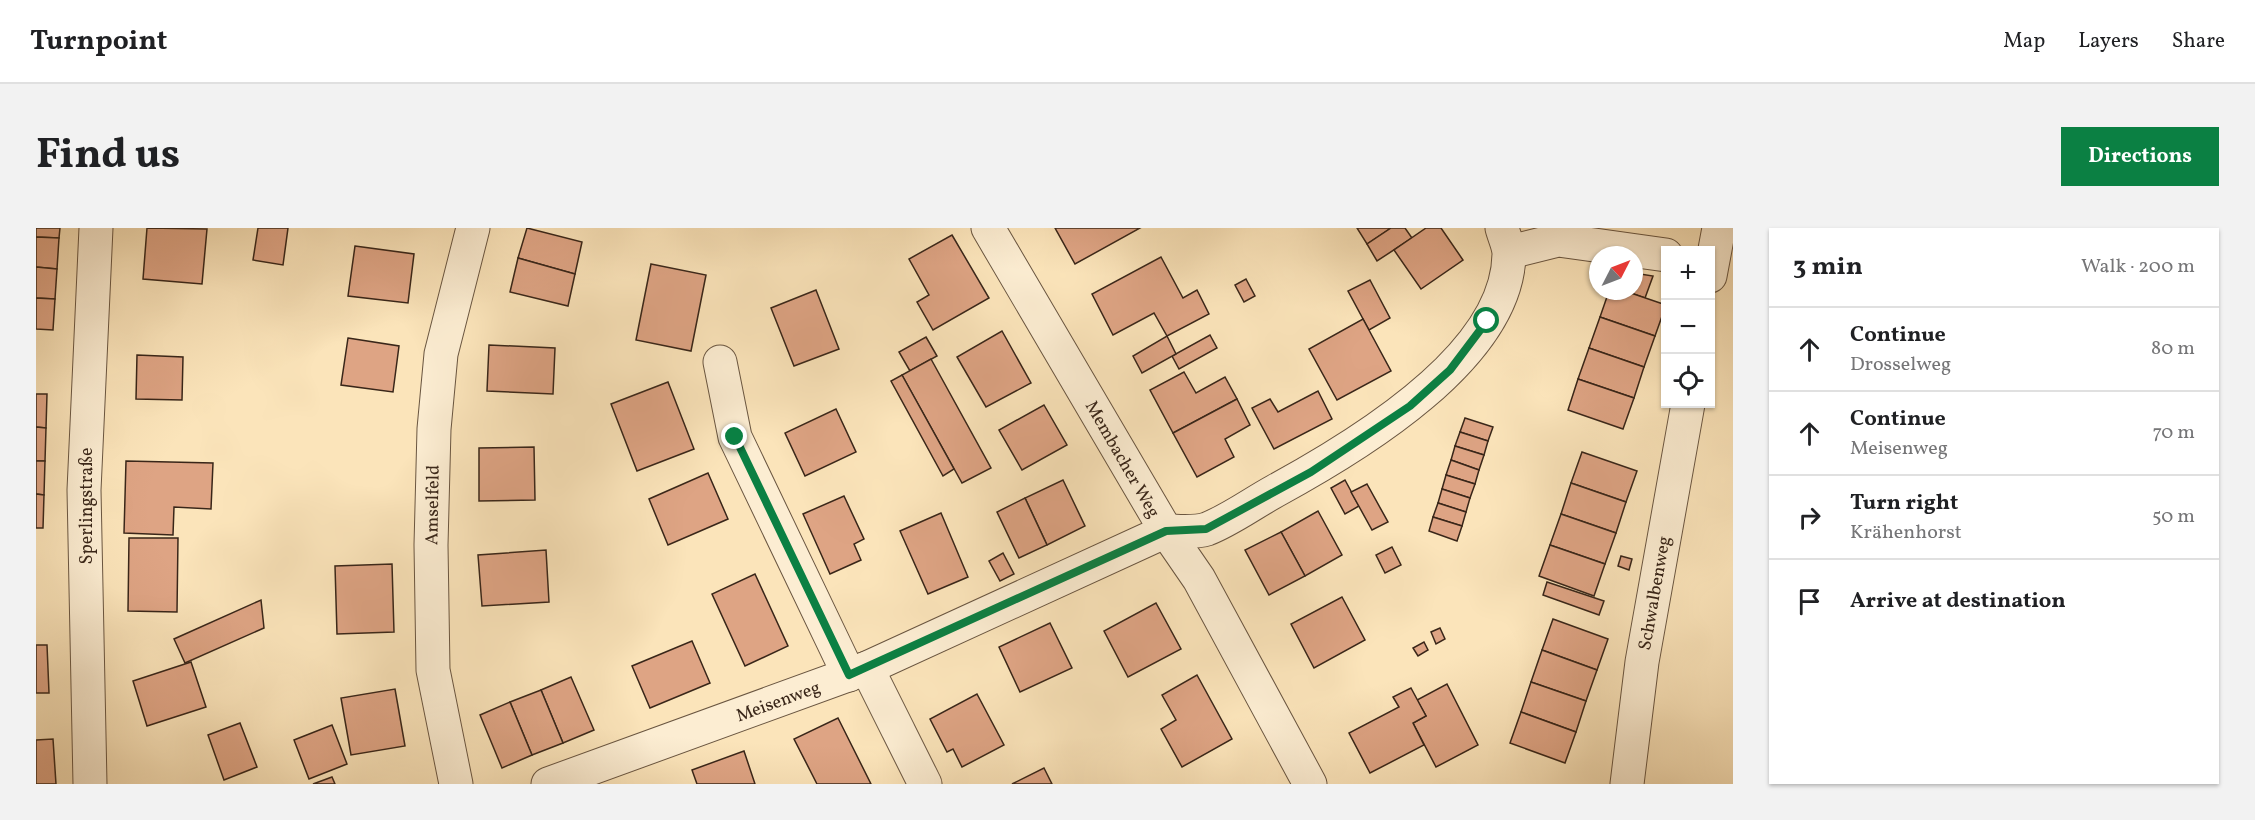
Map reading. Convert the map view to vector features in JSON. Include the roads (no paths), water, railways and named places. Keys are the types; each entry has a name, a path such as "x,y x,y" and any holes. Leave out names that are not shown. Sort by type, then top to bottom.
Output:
{"street":[{"name":"Sperlingstraße","path":"90,784 84,490 96,228"},
{"name":"Amselfeld","path":"456,784 433,670 431,545 434,429 441,354 473,228"},
{"name":"Membacher Weg","path":"988,228 1166,531 1199,579 1310,784"},
{"path":"1715,247 1719,228"},
{"path":"1166,531 1206,529 1311,472 1410,406 1450,370 1487,321 1506,276 1506,240 1558,240 1661,254"},
{"path":"720,362 735,437 858,672 925,784"},
{"name":"Schwalbenweg","path":"1627,784 1642,662 1687,408"},
{"name":"Meisenweg","path":"548,784 858,672 1166,531"}]}
